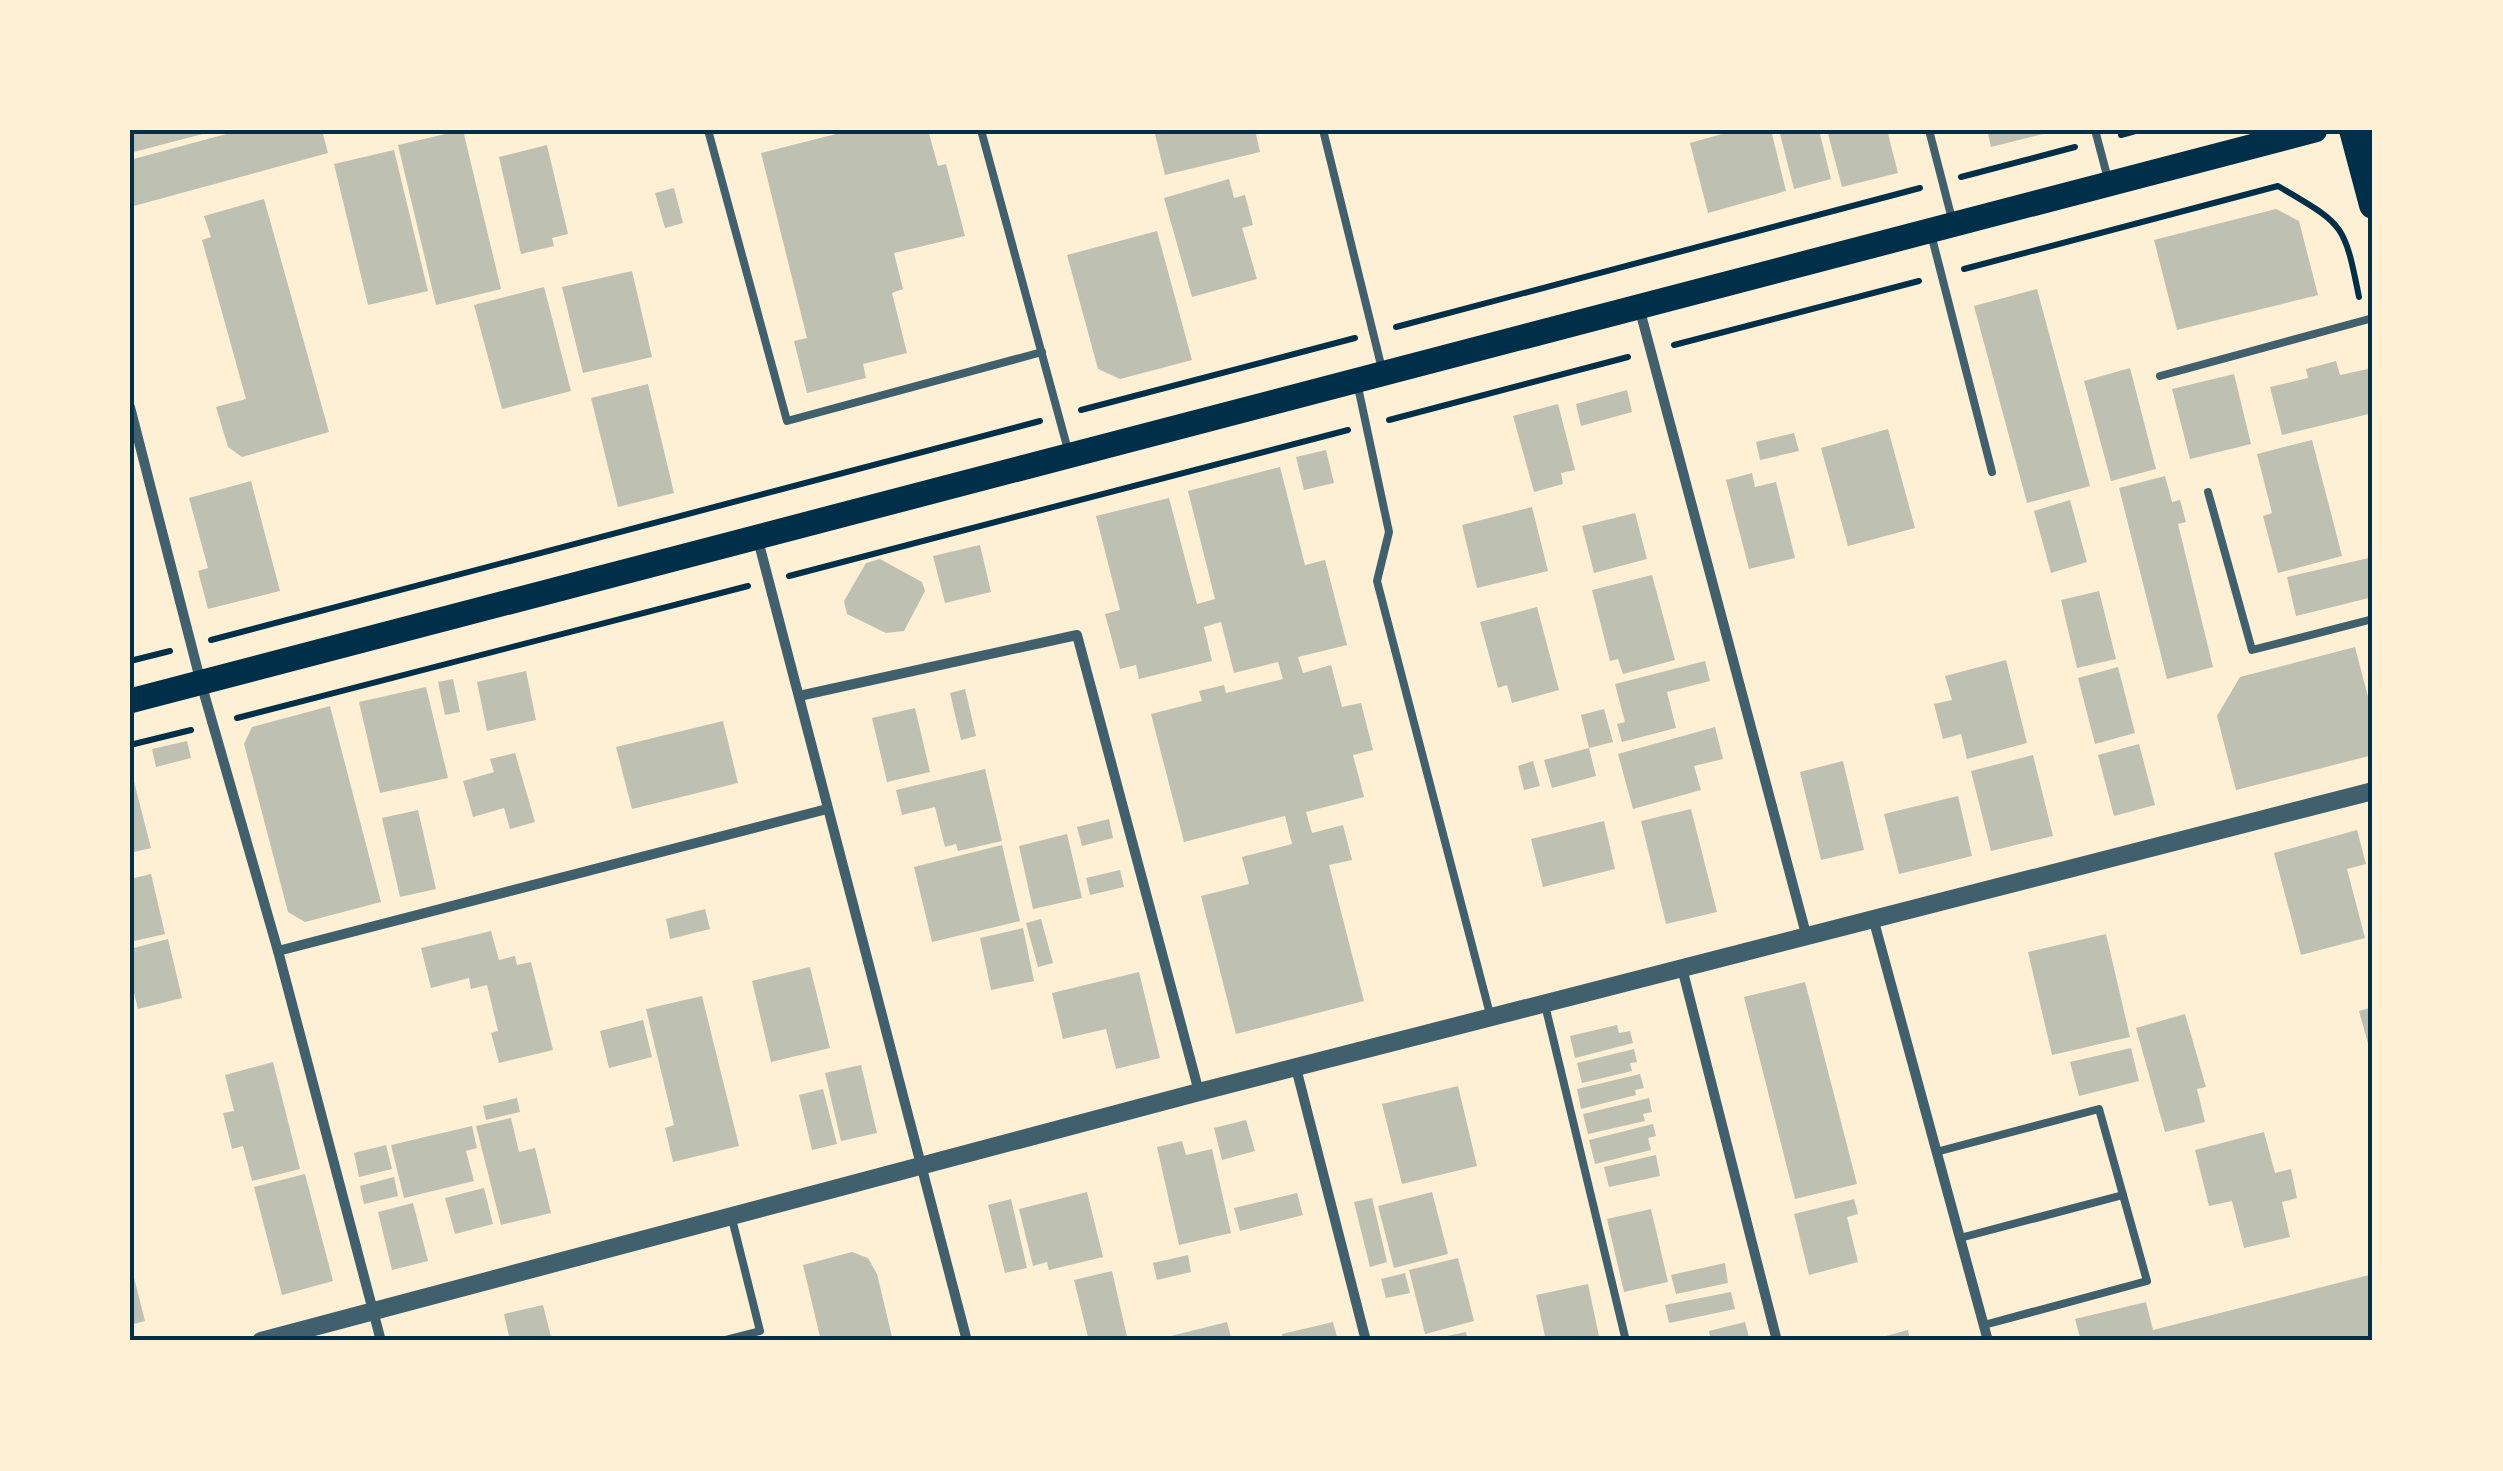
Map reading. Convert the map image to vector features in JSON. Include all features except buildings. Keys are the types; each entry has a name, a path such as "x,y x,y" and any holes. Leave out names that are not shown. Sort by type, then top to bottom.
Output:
{"highway":[{"path":"2352,130 2373,205"}],"main road":[{"path":"130,701 2316,130"}],"street":[{"path":"1639,306 1806,934"},
{"path":"130,407 201,683 278,951 381,1341"},
{"path":"758,538 967,1341"},
{"path":"800,696 1076,635 1199,1092"},
{"path":"261,1341 1199,1092 2373,791"},
{"path":"278,951 827,809"},
{"path":"1872,918 1988,1341"},
{"path":"1682,968 1777,1341"},
{"path":"1296,1068 1366,1341"}],"lane":[{"path":"708,130 787,421 1042,352"},
{"path":"982,130 1070,454"},
{"path":"1322,130 1383,373"},
{"path":"1929,130 1942,182 1942,275 1992,472"},
{"path":"2094,130 2109,184"},
{"path":"2160,376 2369,320"},
{"path":"1356,380 1390,532 1377,582 1491,1018"},
{"path":"2208,492 2252,650 2373,620"},
{"path":"1544,1004 1626,1341"},
{"path":"1936,1152 2100,1109 2147,1281 1984,1325"},
{"path":"1960,1238 2123,1195"},
{"path":"721,1341 760,1331 731,1217"}],"path":[{"path":"130,661 2139,130"},
{"path":"130,746 2278,186 2332,218 2348,241 2369,320"}]}
